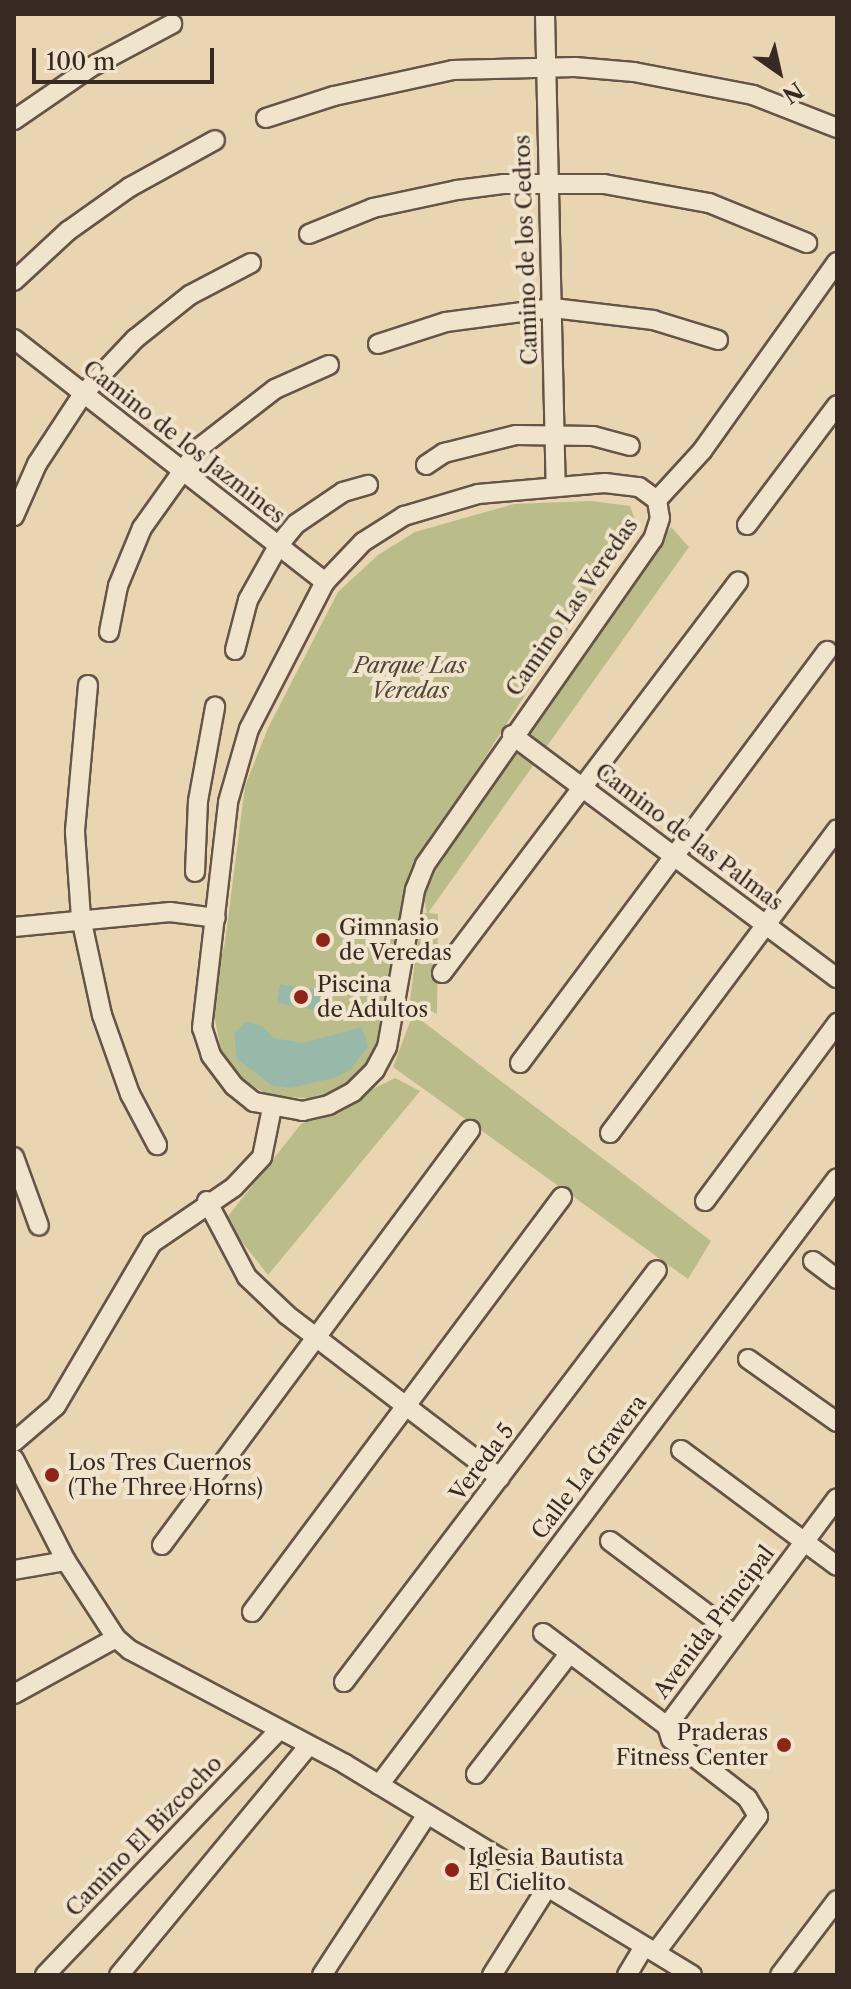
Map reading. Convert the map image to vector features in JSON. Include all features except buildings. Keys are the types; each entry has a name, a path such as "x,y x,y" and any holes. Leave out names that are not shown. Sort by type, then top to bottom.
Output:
{"street":[{"name":"Camino de los Cedros","path":"545,14 556,485"},
{"path":"14,120 91,67 172,24"},
{"path":"266,118 334,96 453,70 544,68 634,72 692,82 753,95 837,128"},
{"path":"14,281 68,231 130,187 215,140"},
{"path":"309,234 373,208 457,190 604,184 709,203 807,243"},
{"path":"657,500 702,451 837,262"},
{"path":"14,516 37,464 83,394 135,339 190,295 251,263"},
{"path":"378,344 446,322 553,308 653,320 718,340"},
{"name":"Camino de los Jazmines","path":"14,339 325,582"},
{"path":"109,632 118,586 142,528 182,470 230,419 275,389 329,365"},
{"path":"747,525 837,405"},
{"path":"426,465 429,459 476,443 554,433 630,446"},
{"path":"235,650 248,600 278,546 296,524 343,492 368,485"},
{"name":"Camino Las Veredas","path":"556,485 639,487 657,500 660,518 653,539 512,735 425,865 415,890 387,1047 375,1070 353,1092 329,1105 303,1111 272,1108 254,1102 234,1086 211,1055 202,1028 228,802 249,729 325,582 363,542 404,516 478,494 556,485"},
{"path":"442,973 738,581"},
{"path":"520,1063 827,651"},
{"path":"88,685 75,832 81,918 102,1015 130,1094 157,1145"},
{"path":"195,872 198,801 215,707"},
{"name":"Camino de las Palmas","path":"512,735 837,978"},
{"path":"198,801 228,802"},
{"path":"610,1133 837,830"},
{"path":"14,927 81,918 170,912 216,918"},
{"path":"705,1201 837,1023"},
{"path":"14,1442 56,1406 152,1243 207,1201 234,1187 262,1157 272,1108"},
{"path":"162,1545 470,1130"},
{"path":"14,1157 39,1226"},
{"name":"Calle La Gravera","path":"379,1785 837,1178"},
{"path":"252,1612 562,1197"},
{"path":"207,1201 247,1277 316,1336 500,1478"},
{"path":"813,1261 837,1279"},
{"name":"Vereda 5","path":"344,1682 657,1270"},
{"path":"748,1359 837,1422"},
{"path":"681,1450 837,1566"},
{"path":"14,1459 66,1561 116,1638 379,1785 692,1975"},
{"name":"Avenida Principal","path":"650,1950 758,1816 747,1798 671,1739 667,1726 837,1498"},
{"path":"610,1541 735,1635"},
{"path":"14,1570 66,1561"},
{"path":"543,1633 667,1726"},
{"path":"14,1694 116,1638"},
{"path":"476,1774 570,1653"},
{"name":"Camino El Bizcocho","path":"45,1975 278,1731"},
{"path":"119,1975 309,1745"},
{"path":"322,1975 426,1816"},
{"path":"492,1975 548,1886"},
{"path":"780,1975 837,1900"},
{"path":"627,1975 650,1950"}],"green space":[{"name":"Parque Las Veredas","path":"591,501 630,506 636,523 413,869 399,920 384,1040 367,1070 343,1088 316,1099 268,1095 240,1078 222,1054 211,1001 225,942 245,786 268,728 338,592 378,555 415,532 514,504"},
{"path":"671,527 689,547 428,913 438,914 437,1014 410,1000 421,914 427,913 422,890"},
{"path":"413,1014 711,1241 688,1279 393,1067"},
{"path":"395,1078 420,1091 268,1275 225,1220 301,1124"}],"shaded area":[{"name":"Piscina de Adultos","path":"280,984 325,991 322,1011 277,1003"},
{"path":"246,1022 262,1026 273,1038 303,1043 362,1027 368,1046 351,1069 337,1077 291,1088 273,1086 237,1059 234,1033"}],"place":[{"name":"Gimnasio de Veredas","path":"323,940"},
{"name":"Piscina de Adultos","path":"301,997"},
{"name":"Los Tres Cuernos (The Three Horns)","path":"52,1475"},
{"name":"Praderas Fitness Center","path":"784,1745"},
{"name":"Iglesia Bautista El Cielito","path":"452,1870"}]}
